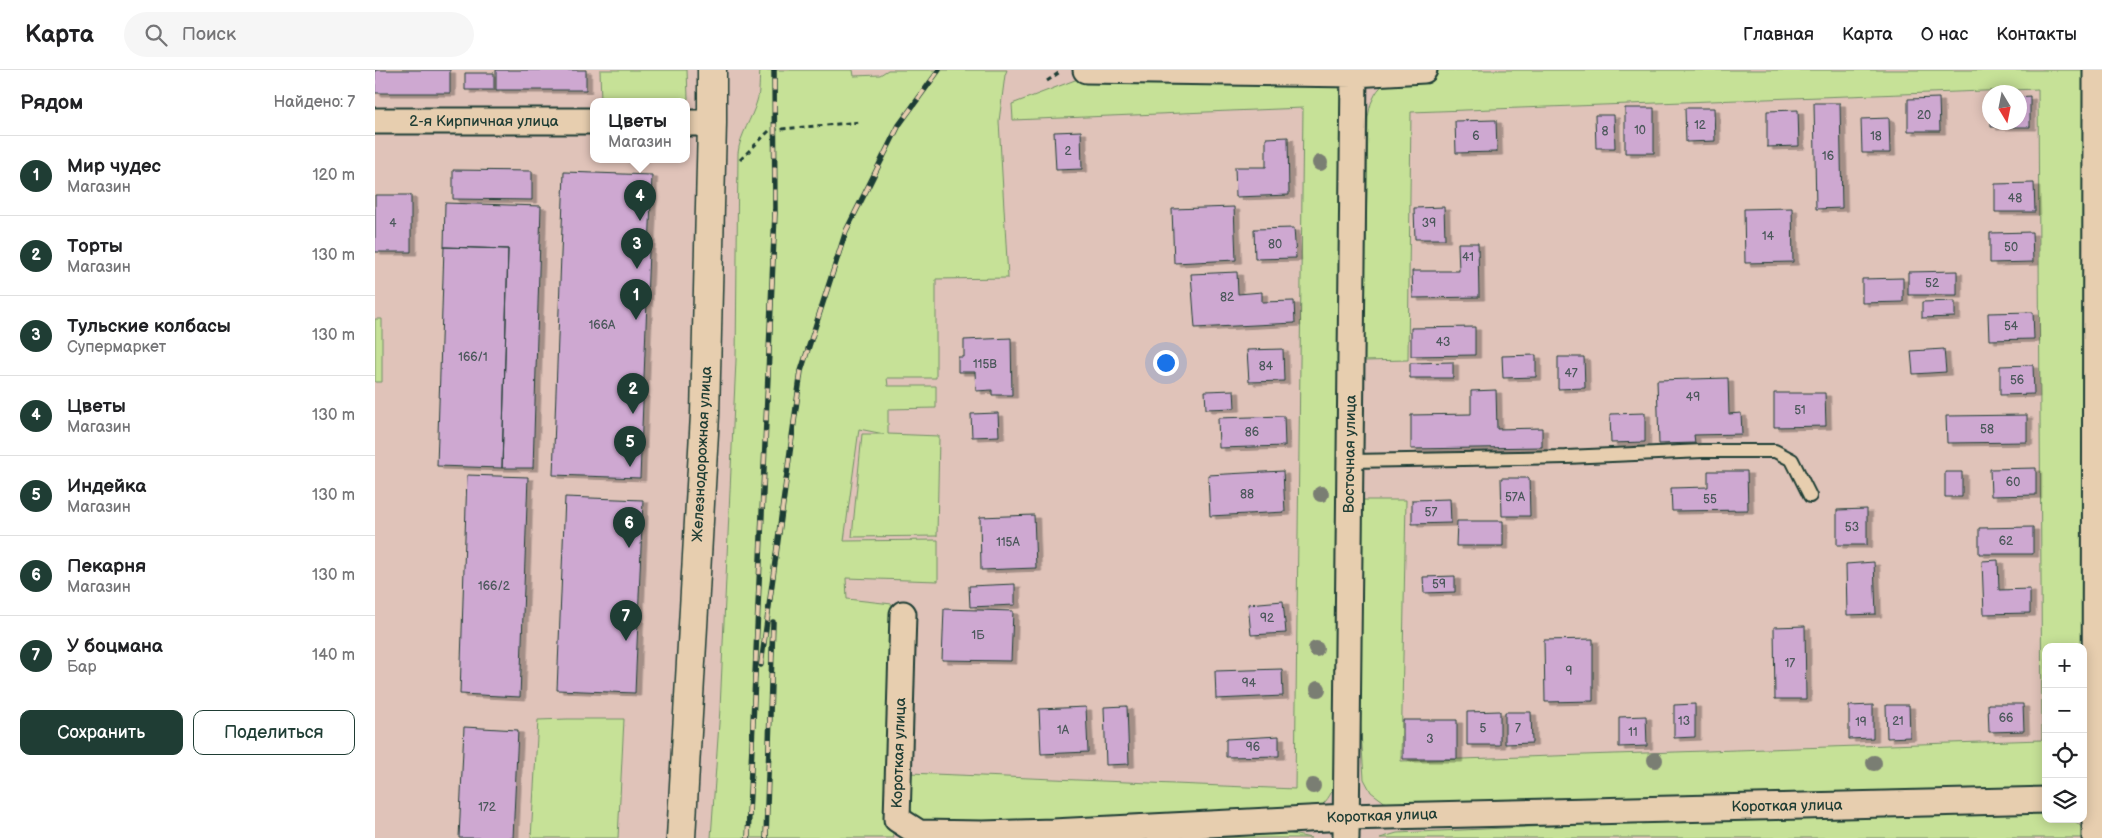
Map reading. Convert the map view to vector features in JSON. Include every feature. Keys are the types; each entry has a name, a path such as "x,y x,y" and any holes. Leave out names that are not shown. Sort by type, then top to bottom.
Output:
{"main road":[{"name":"Железнодорожная улица","path":"681,838 705,415 699,123 712,70"}],"street":[{"path":"1086,70 1354,72 1424,70"},
{"path":"2095,838 2093,799 2096,70"},
{"name":"Восточная улица","path":"1346,827 1354,72"},
{"name":"2-я Кирпичная улица","path":"375,122 590,121"},
{"name":"Короткая улица","path":"903,614 897,819 919,833 1346,827 2042,800"}],"lane":[{"path":"1351,461 1566,457 1703,451 1775,451 1792,460 1810,496"}],"path":[{"path":"1047,81 1062,70"},
{"path":"735,166 770,130 861,122"}],"green space":[{"path":"600,70 687,70 688,98 601,98"},
{"path":"760,70 853,70 854,76 880,75 888,70 1007,70 999,121 1008,278 936,279 936,378 887,378 888,386 936,386 936,408 888,409 888,434 939,436 937,536 852,537 862,434 884,434 859,429 844,541 938,540 938,581 846,578 847,599 892,604 899,632 888,815 894,838 711,838 720,709 736,360 738,153 741,139 758,97"},
{"path":"2083,70 2088,765 2087,643 2042,643 2042,740 2038,89 2027,89 2027,85 1982,85 1982,91 1411,112 1408,360 1364,361 1368,118 1370,106 1384,84 1400,75 1419,71"},
{"path":"1083,77 1338,85 1344,100 1335,779 1330,795 1318,809 961,827 921,823 911,811 907,800 909,773 1295,789 1303,108 1013,120 1012,104"},
{"path":"375,319 382,319 382,382 375,382"},
{"path":"1361,500 1406,500 1401,761 2042,740 2042,788 1387,804 1371,792 1364,779 1360,716"},
{"path":"624,719 618,838 531,838 538,720"},
{"path":"2042,812 2042,823 2077,823 2087,838 1380,838 1397,833 1787,815"},
{"path":"1287,833 1311,838 1127,838"}],"building":[{"path":"375,70 450,70 450,93 375,93"},
{"path":"496,70 586,70 586,90 496,90"},
{"path":"465,73 494,73 494,90 465,90"},
{"path":"2027,96 2030,96 2030,127 2027,127"},
{"path":"1939,98 1940,131 1908,131 1908,99"},
{"path":"1814,103 1840,103 1842,208 1816,209"},
{"path":"1625,108 1654,108 1654,153 1625,153"},
{"path":"1685,108 1714,108 1715,141 1686,142"},
{"path":"1798,110 1799,146 1767,147 1767,111"},
{"path":"1595,115 1614,115 1615,148 1596,148"},
{"path":"1889,118 1890,153 1862,153 1861,119"},
{"path":"1496,120 1497,152 1456,153 1455,121"},
{"path":"1081,131 1082,169 1056,170 1054,132"},
{"path":"1288,137 1289,195 1236,197 1235,167 1266,167 1266,138"},
{"path":"453,170 532,171 532,200 453,199"},
{"path":"564,172 652,175 640,478 553,475"},
{"path":"2034,183 2035,212 1995,212 1995,184"},
{"path":"375,195 411,195 411,252 375,252"},
{"path":"445,203 541,206 533,468 502,468 508,249 444,247"},
{"path":"1234,207 1236,260 1174,263 1172,209"},
{"path":"1444,207 1445,239 1415,239 1414,208"},
{"path":"1792,208 1793,262 1745,263 1744,209"},
{"path":"1294,228 1296,258 1255,259 1254,229"},
{"path":"2032,232 2033,262 1990,263 1990,233"},
{"path":"1458,243 1478,243 1479,297 1413,298 1412,271 1459,271"},
{"path":"444,247 508,249 502,468 437,466"},
{"path":"1957,271 1957,295 1908,295 1908,272"},
{"path":"1237,272 1238,294 1262,292 1262,302 1294,301 1295,323 1195,328 1191,274"},
{"path":"1903,278 1903,302 1862,303 1862,279"},
{"path":"1955,301 1955,317 1922,318 1922,302"},
{"path":"2033,312 2034,339 1989,340 1988,313"},
{"path":"1475,327 1475,355 1411,356 1411,328"},
{"path":"1011,338 1012,395 992,395 992,390 976,391 975,372 958,372 958,357 964,357 964,340"},
{"path":"1283,349 1284,381 1249,382 1247,350"},
{"path":"1944,349 1946,372 1913,374 1911,351"},
{"path":"1536,355 1536,377 1503,378 1502,356"},
{"path":"1558,357 1584,357 1585,388 1558,389"},
{"path":"1453,362 1453,378 1410,378 1410,363"},
{"path":"2033,365 2034,394 2000,395 2000,366"},
{"path":"1728,378 1729,414 1741,413 1742,434 1694,435 1695,443 1659,444 1657,380"},
{"path":"1234,390 1235,408 1206,409 1205,391"},
{"path":"1496,390 1497,429 1542,428 1542,447 1411,449 1411,415 1471,414 1471,391"},
{"path":"1774,393 1825,393 1826,426 1774,427"},
{"path":"998,413 999,436 972,437 971,414"},
{"path":"1645,413 1645,442 1611,443 1610,414"},
{"path":"2027,415 2027,442 1947,443 1946,416"},
{"path":"1284,416 1285,446 1219,448 1218,418"},
{"path":"2036,468 2036,495 1991,496 1990,469"},
{"path":"1283,471 1285,512 1210,516 1208,475"},
{"path":"1708,471 1747,471 1748,510 1672,511 1671,488 1708,487"},
{"path":"1945,472 1962,472 1962,497 1945,497"},
{"path":"467,475 528,477 520,697 460,694"},
{"path":"1501,478 1529,478 1530,516 1502,516"},
{"path":"565,497 643,500 635,693 557,690"},
{"path":"1450,499 1451,523 1412,524 1412,500"},
{"path":"1867,509 1867,545 1837,545 1837,510"},
{"path":"1034,515 1036,568 981,570 980,517"},
{"path":"1457,521 1503,521 1503,546 1456,546"},
{"path":"2033,527 2033,554 1979,554 1979,528"},
{"path":"1998,560 1999,590 2030,589 2030,613 1984,614 1982,561"},
{"path":"1874,562 1876,614 1847,615 1846,564"},
{"path":"1455,576 1455,592 1424,593 1423,577"},
{"path":"1015,584 1015,605 970,607 969,586"},
{"path":"1283,601 1286,633 1251,635 1248,604"},
{"path":"944,609 1013,611 1011,661 942,660"},
{"path":"1805,626 1806,699 1775,699 1774,627"},
{"path":"1593,639 1593,701 1545,702 1544,640"},
{"path":"1282,669 1283,696 1216,699 1215,671"},
{"path":"1695,704 1695,737 1674,738 1674,705"},
{"path":"1988,704 2023,704 2024,731 1989,732"},
{"path":"1873,705 1873,738 1849,739 1849,706"},
{"path":"1886,705 1909,705 1910,737 1887,738"},
{"path":"1127,706 1129,764 1106,765 1104,707"},
{"path":"1086,707 1088,752 1041,754 1039,709"},
{"path":"1500,711 1500,745 1467,745 1467,712"},
{"path":"1505,712 1531,712 1532,743 1505,744"},
{"path":"1646,716 1647,746 1619,747 1619,717"},
{"path":"1403,720 1457,720 1457,759 1403,759"},
{"path":"464,727 518,730 513,838 459,838"},
{"path":"1279,736 1279,756 1226,757 1226,739"}],"railway":[{"path":"748,838 775,213 774,70"},
{"path":"761,665 801,371 846,231 899,125 939,70"},
{"path":"766,838 773,622"}],"place":[{"name":"Цветы","path":"640,221"},
{"name":"Тульские колбасы","path":"637,269"},
{"name":"Мир чудес","path":"636,320"},
{"name":"Торты","path":"633,414"},
{"name":"Индейка","path":"630,467"},
{"name":"Пекарня","path":"629,548"},
{"name":"У боцмана","path":"626,641"}]}
